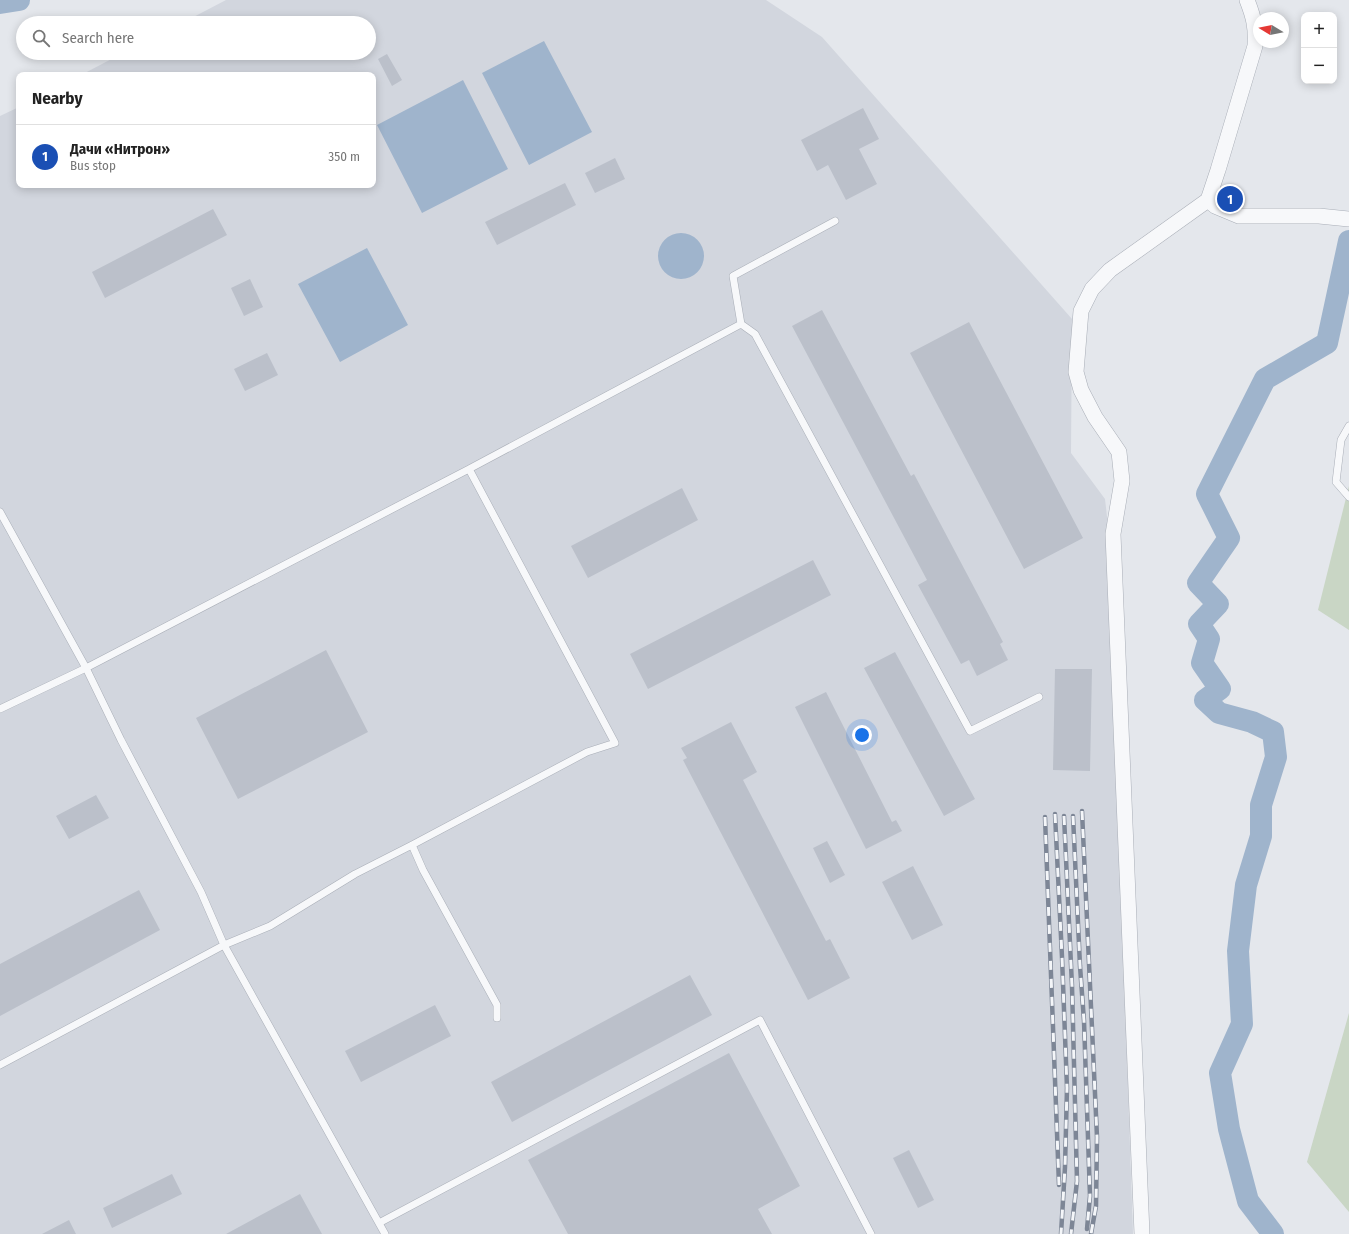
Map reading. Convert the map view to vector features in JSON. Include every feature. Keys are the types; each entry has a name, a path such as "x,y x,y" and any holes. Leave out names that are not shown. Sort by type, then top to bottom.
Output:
{"street":[{"path":"1142,1234 1114,534 1122,481 1119,452 1081,390 1076,372 1081,311 1092,289 1110,270 1208,200 1255,46 1256,28 1247,0"},
{"path":"1208,200 1215,206 1240,216 1319,216 1349,219"}],"lane":[{"path":"835,221 733,276 741,324 755,334 970,731 1039,698"},
{"path":"0,709 86,668 469,469 741,324"},
{"path":"1349,426 1341,440 1336,482 1349,497"},
{"path":"0,1065 224,945 270,926 355,874 587,752 615,744 469,469"},
{"path":"0,512 86,668 121,740 201,892 224,945 385,1234"},
{"path":"412,845 423,870 497,1005 497,1018"},
{"path":"379,1223 760,1020 871,1234"}],"shaded area":[{"path":"226,0 766,0 822,37 1072,319 1071,453 1105,499 1109,534 1133,1234 0,1234 0,116 16,108 16,188 376,188 376,72 87,72 110,60 376,60 376,16 195,16"}],"green space":[{"path":"1349,486 1349,630 1318,610"},
{"path":"1349,1013 1349,1212 1307,1162"}],"water":[{"path":"544,41 592,132 529,165 482,73"},
{"path":"463,80 508,169 422,213 377,125"},
{"path":"681,233 694,237 700,243 704,256 700,269 694,275 681,279 668,275 662,269 658,256 662,243 668,237"},
{"path":"367,248 408,325 340,362 298,284"}],"building":[{"path":"387,54 402,80 392,86 378,59"},
{"path":"863,108 879,139 859,149 877,184 846,200 828,165 817,171 801,140"},
{"path":"615,158 625,179 595,193 585,173"},
{"path":"565,183 576,205 497,245 485,222"},
{"path":"213,209 227,235 105,298 92,272"},
{"path":"250,279 263,307 244,316 231,288"},
{"path":"822,310 911,476 914,474 1003,642 1000,644 1008,660 977,676 969,660 961,664 918,585 927,580 792,326"},
{"path":"969,322 1083,538 1024,569 910,353"},
{"path":"267,353 278,375 245,391 234,369"},
{"path":"682,488 698,520 588,578 571,546"},
{"path":"813,560 831,595 648,689 630,654"},
{"path":"326,650 368,732 238,799 196,718"},
{"path":"895,652 975,799 944,816 864,668"},
{"path":"1055,669 1092,669 1090,771 1053,770"},
{"path":"826,692 892,822 896,820 902,831 866,849 795,707"},
{"path":"731,722 757,772 743,780 826,941 830,939 850,978 808,1000 683,760 687,758 681,748"},
{"path":"96,795 109,818 69,839 56,816"},
{"path":"827,841 845,875 830,883 813,848"},
{"path":"913,866 943,925 912,940 882,882"},
{"path":"139,890 160,930 0,1016 0,964"},
{"path":"690,975 712,1015 512,1122 491,1082"},
{"path":"435,1005 451,1036 361,1082 345,1051"},
{"path":"729,1053 800,1186 758,1209 772,1234 568,1234 528,1160"},
{"path":"909,1150 934,1200 918,1208 893,1158"},
{"path":"172,1174 182,1194 112,1228 103,1208"},
{"path":"300,1194 322,1234 226,1234"},
{"path":"69,1220 76,1234 42,1234"}],"waterway":[{"path":"0,3 19,0"},
{"path":"1273,1234 1248,1201 1229,1129 1220,1073 1242,1024 1238,951 1246,885 1261,836 1261,805 1276,757 1273,732 1252,722 1219,713 1205,700 1220,689 1202,663 1209,639 1199,624 1218,604 1198,583 1229,538 1207,494 1265,379 1327,343 1349,241"}],"railway":[{"path":"1082,811 1097,1137 1096,1206 1091,1234"},
{"path":"1055,814 1067,1088 1065,1167 1061,1234"},
{"path":"1064,816 1072,986 1077,1181 1071,1234"},
{"path":"1073,816 1084,1021 1090,1196 1087,1229"},
{"path":"1045,817 1059,1185"}],"place":[{"name":"Дачи «Нитрон»","path":"1230,199"}]}
